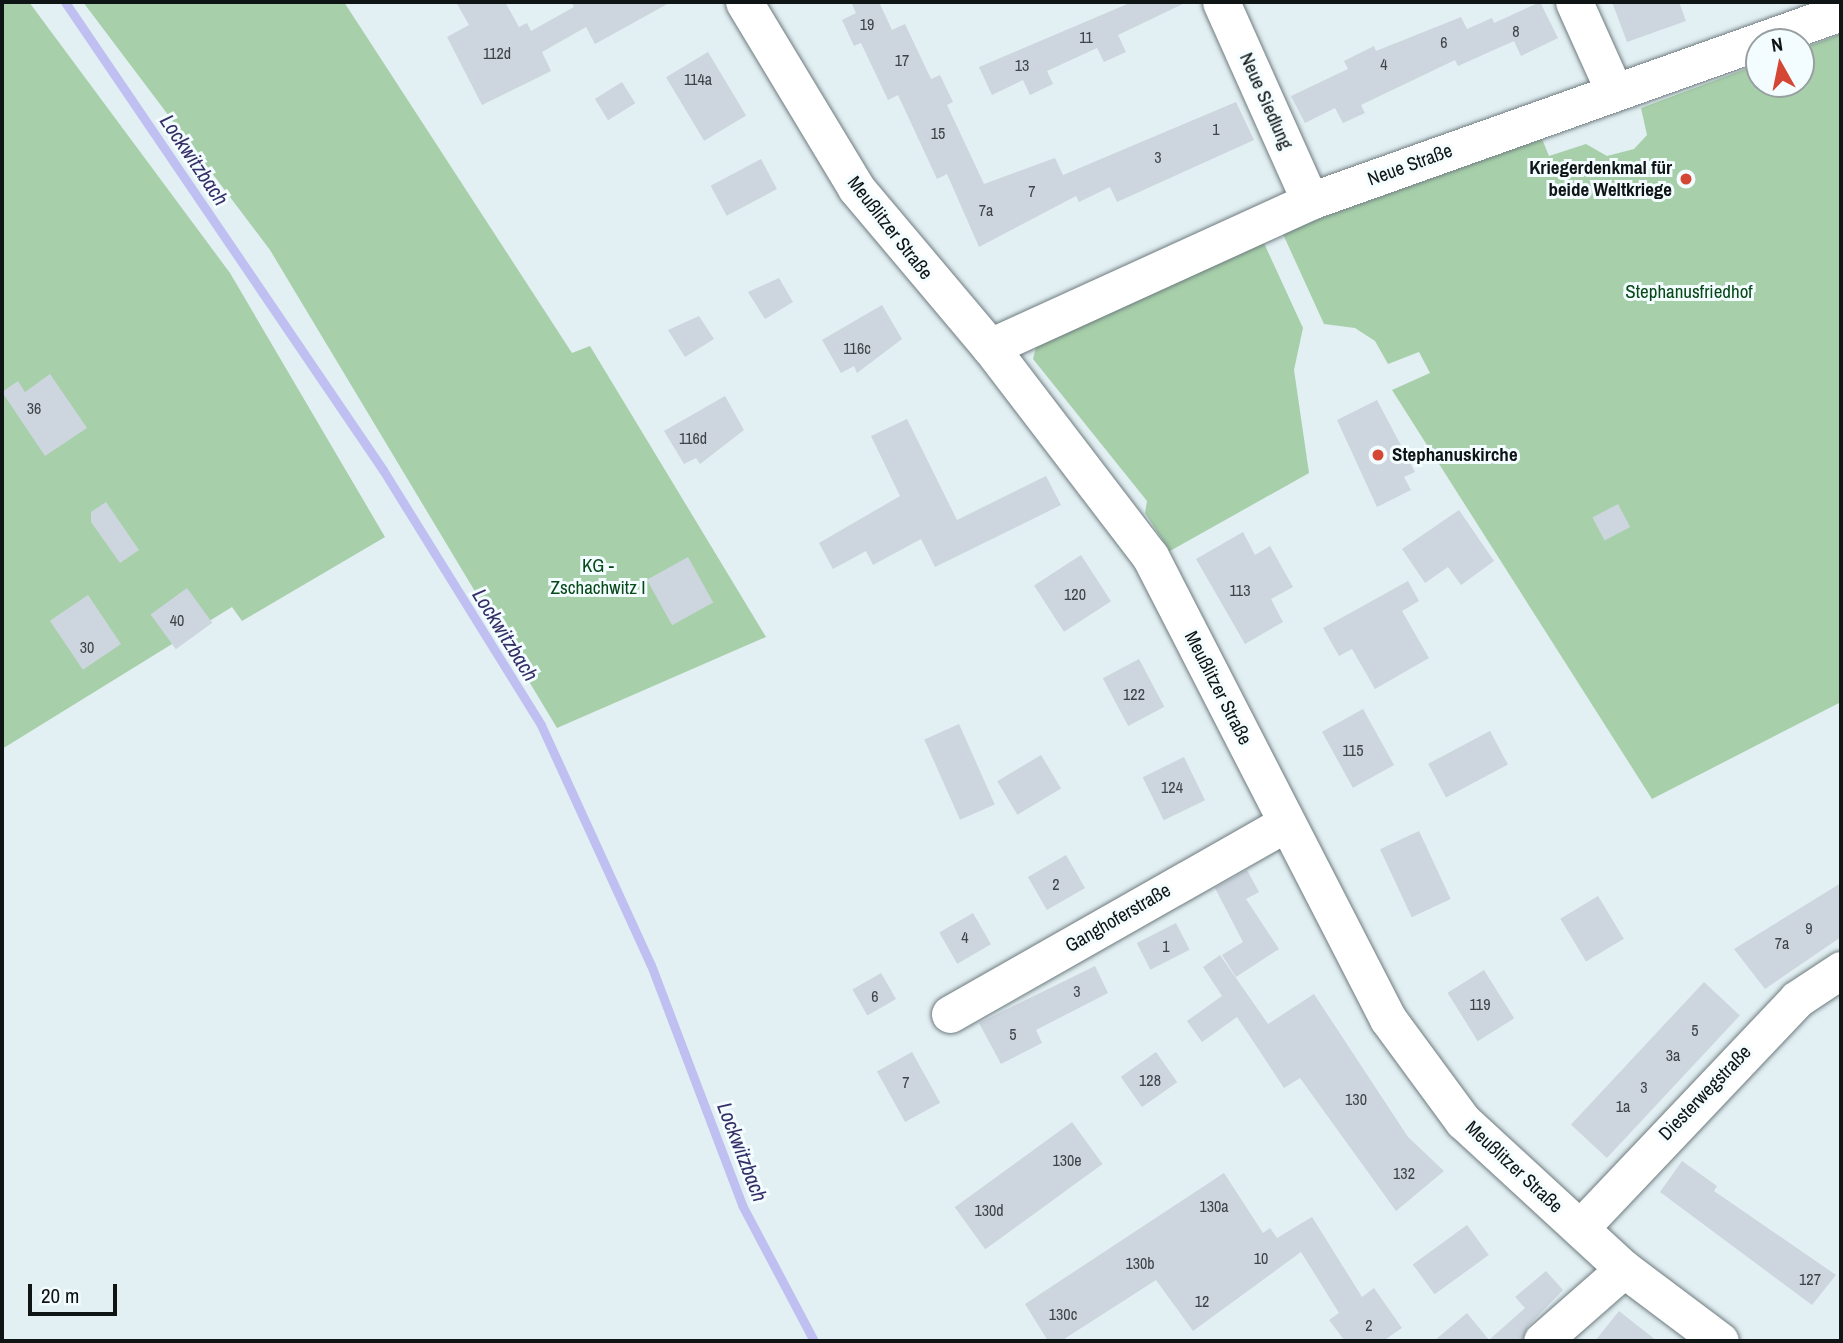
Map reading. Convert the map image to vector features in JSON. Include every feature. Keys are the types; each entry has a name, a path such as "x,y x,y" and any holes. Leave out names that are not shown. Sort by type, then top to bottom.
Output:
{"street":[{"name":"Meußlitzer Straße","path":"744,2 856,188 990,347 1150,556 1388,1019 1463,1121 1625,1269 1720,1341"},
{"name":"Neue Siedlung","path":"1221,2 1310,201"},
{"path":"1574,2 1614,91"},
{"name":"Neue Straße","path":"990,347 1310,201 1841,12"},
{"name":"Ganghoferstraße","path":"950,1014 1286,823"},
{"name":"Diesterwegstraße","path":"1580,1228 1797,999 1841,970"},
{"path":"1542,1341 1625,1269"}],"green space":[{"path":"2,2 29,2 230,273 385,537 242,621 232,607 2,749"},
{"name":"KG - Zschachwitz I","path":"83,2 344,2 572,353 590,346 766,637 557,728 270,250"},
{"name":"Stephanusfriedhof","path":"1841,34 1841,702 1652,799 1392,390 1430,373 1419,352 1388,364 1375,341 1355,328 1324,324 1282,232 1542,139 1549,156 1586,144 1607,156 1634,149 1647,135 1641,108 1745,69 1745,98 1815,98 1815,44"},
{"path":"1263,241 1303,328 1294,370 1309,473 1170,551 1145,513 1147,501 1033,359 1036,347"}],"building":[{"path":"456,2 505,2 519,27 527,23 531,31 574,7 571,2 671,2 595,44 586,27 542,52 551,71 482,105 447,37 469,25"},
{"path":"851,2 879,2 892,30 905,24 931,79 940,75 953,102 947,105 984,184 1055,158 1063,175 1236,102 1254,140 1117,202 1110,187 1079,202 1076,196 979,247 947,174 937,179 898,95 888,100 861,43 854,46 842,20 856,13"},
{"path":"1132,2 1187,2 1118,35 1126,52 1104,62 1097,48 1047,71 1053,84 1030,95 1023,80 992,95 979,67"},
{"path":"1540,2 1558,38 1521,56 1514,41 1458,66 1455,60 1361,105 1365,113 1343,123 1335,108 1305,123 1291,96 1348,69 1344,61 1374,46 1376,51 1461,17 1467,29 1492,18 1494,23"},
{"path":"1612,2 1679,2 1686,21 1627,42"},
{"path":"708,52 746,115 704,141 666,77"},
{"path":"622,82 635,103 608,120 595,99"},
{"path":"761,159 777,189 727,216 711,186"},
{"path":"779,278 793,302 765,319 748,292"},
{"path":"882,305 902,339 857,373 854,366 841,373 822,340"},
{"path":"699,316 714,339 685,357 668,330"},
{"path":"50,374 87,428 45,456 2,392 18,381 25,392"},
{"path":"725,396 744,430 700,464 696,458 684,464 664,431"},
{"name":"Stephanuskirche","path":"1377,400 1415,472 1404,477 1411,490 1377,507 1337,420"},
{"path":"907,419 957,520 1046,476 1061,505 935,567 921,539 873,565 866,551 833,569 819,543 900,496 871,436"},
{"path":"106,502 139,550 120,563 91,522 91,512"},
{"path":"1618,504 1630,527 1605,541 1592,518"},
{"path":"1459,510 1494,561 1461,585 1448,567 1425,583 1402,549"},
{"path":"1243,532 1255,555 1270,546 1293,587 1271,599 1283,622 1245,644 1196,559"},
{"path":"1081,555 1111,601 1064,632 1034,585"},
{"path":"688,557 713,602 672,625 647,580"},
{"path":"1408,581 1419,601 1402,611 1429,658 1375,689 1352,649 1339,656 1323,628"},
{"path":"187,588 212,623 176,649 151,614"},
{"path":"88,595 121,644 83,670 50,621"},
{"path":"1139,659 1164,707 1128,726 1103,678"},
{"path":"1363,709 1394,765 1353,788 1322,732"},
{"path":"959,724 995,804 960,820 924,739"},
{"path":"1490,731 1508,765 1446,797 1428,764"},
{"path":"1041,755 1061,788 1017,815 997,781"},
{"path":"1184,757 1205,800 1164,820 1143,777"},
{"path":"1419,831 1451,899 1412,917 1380,849"},
{"path":"1066,855 1085,888 1047,910 1028,877"},
{"path":"1247,870 1259,892 1246,899 1279,949 1236,977 1222,955 1243,942 1215,888"},
{"path":"1841,883 1841,937 1765,989 1734,949"},
{"path":"1598,896 1624,939 1586,962 1560,919"},
{"path":"973,913 991,944 957,964 939,932"},
{"path":"1176,923 1190,950 1150,970 1137,943"},
{"path":"1220,955 1268,1024 1314,994 1408,1137 1444,1171 1396,1211 1300,1078 1284,1088 1237,1017 1202,1042 1187,1021 1222,996 1203,967"},
{"path":"1095,966 1108,993 1036,1030 1042,1043 1001,1064 979,1023"},
{"path":"1484,970 1514,1018 1478,1041 1448,993"},
{"path":"881,973 896,999 867,1015 852,990"},
{"path":"1704,982 1740,1015 1607,1158 1571,1125"},
{"path":"912,1052 940,1103 905,1122 877,1071"},
{"path":"1156,1052 1177,1082 1142,1107 1121,1077"},
{"path":"1072,1122 1103,1164 985,1249 955,1207"},
{"path":"1682,1161 1717,1186 1714,1191 1836,1275 1812,1305 1660,1192"},
{"path":"1224,1173 1263,1233 1270,1228 1277,1238 1312,1217 1362,1297 1374,1288 1402,1328 1383,1341 1345,1341 1329,1320 1339,1313 1301,1252 1193,1331 1156,1280 1061,1341 1048,1341 1025,1304"},
{"path":"1467,1225 1489,1255 1435,1294 1413,1264"},
{"path":"1546,1271 1563,1290 1528,1326 1522,1341 1434,1341 1467,1313 1489,1340 1525,1308 1515,1297"},
{"path":"1619,1311 1657,1341 1595,1341"}],"waterway":[{"name":"Lockwitzbach","path":"65,2 383,470 541,725 651,965 742,1205 814,1341"}],"place":[{"name":"Kriegerdenkmal für beide Weltkriege","path":"1686,179"},
{"name":"Stephanuskirche","path":"1378,455"}]}
